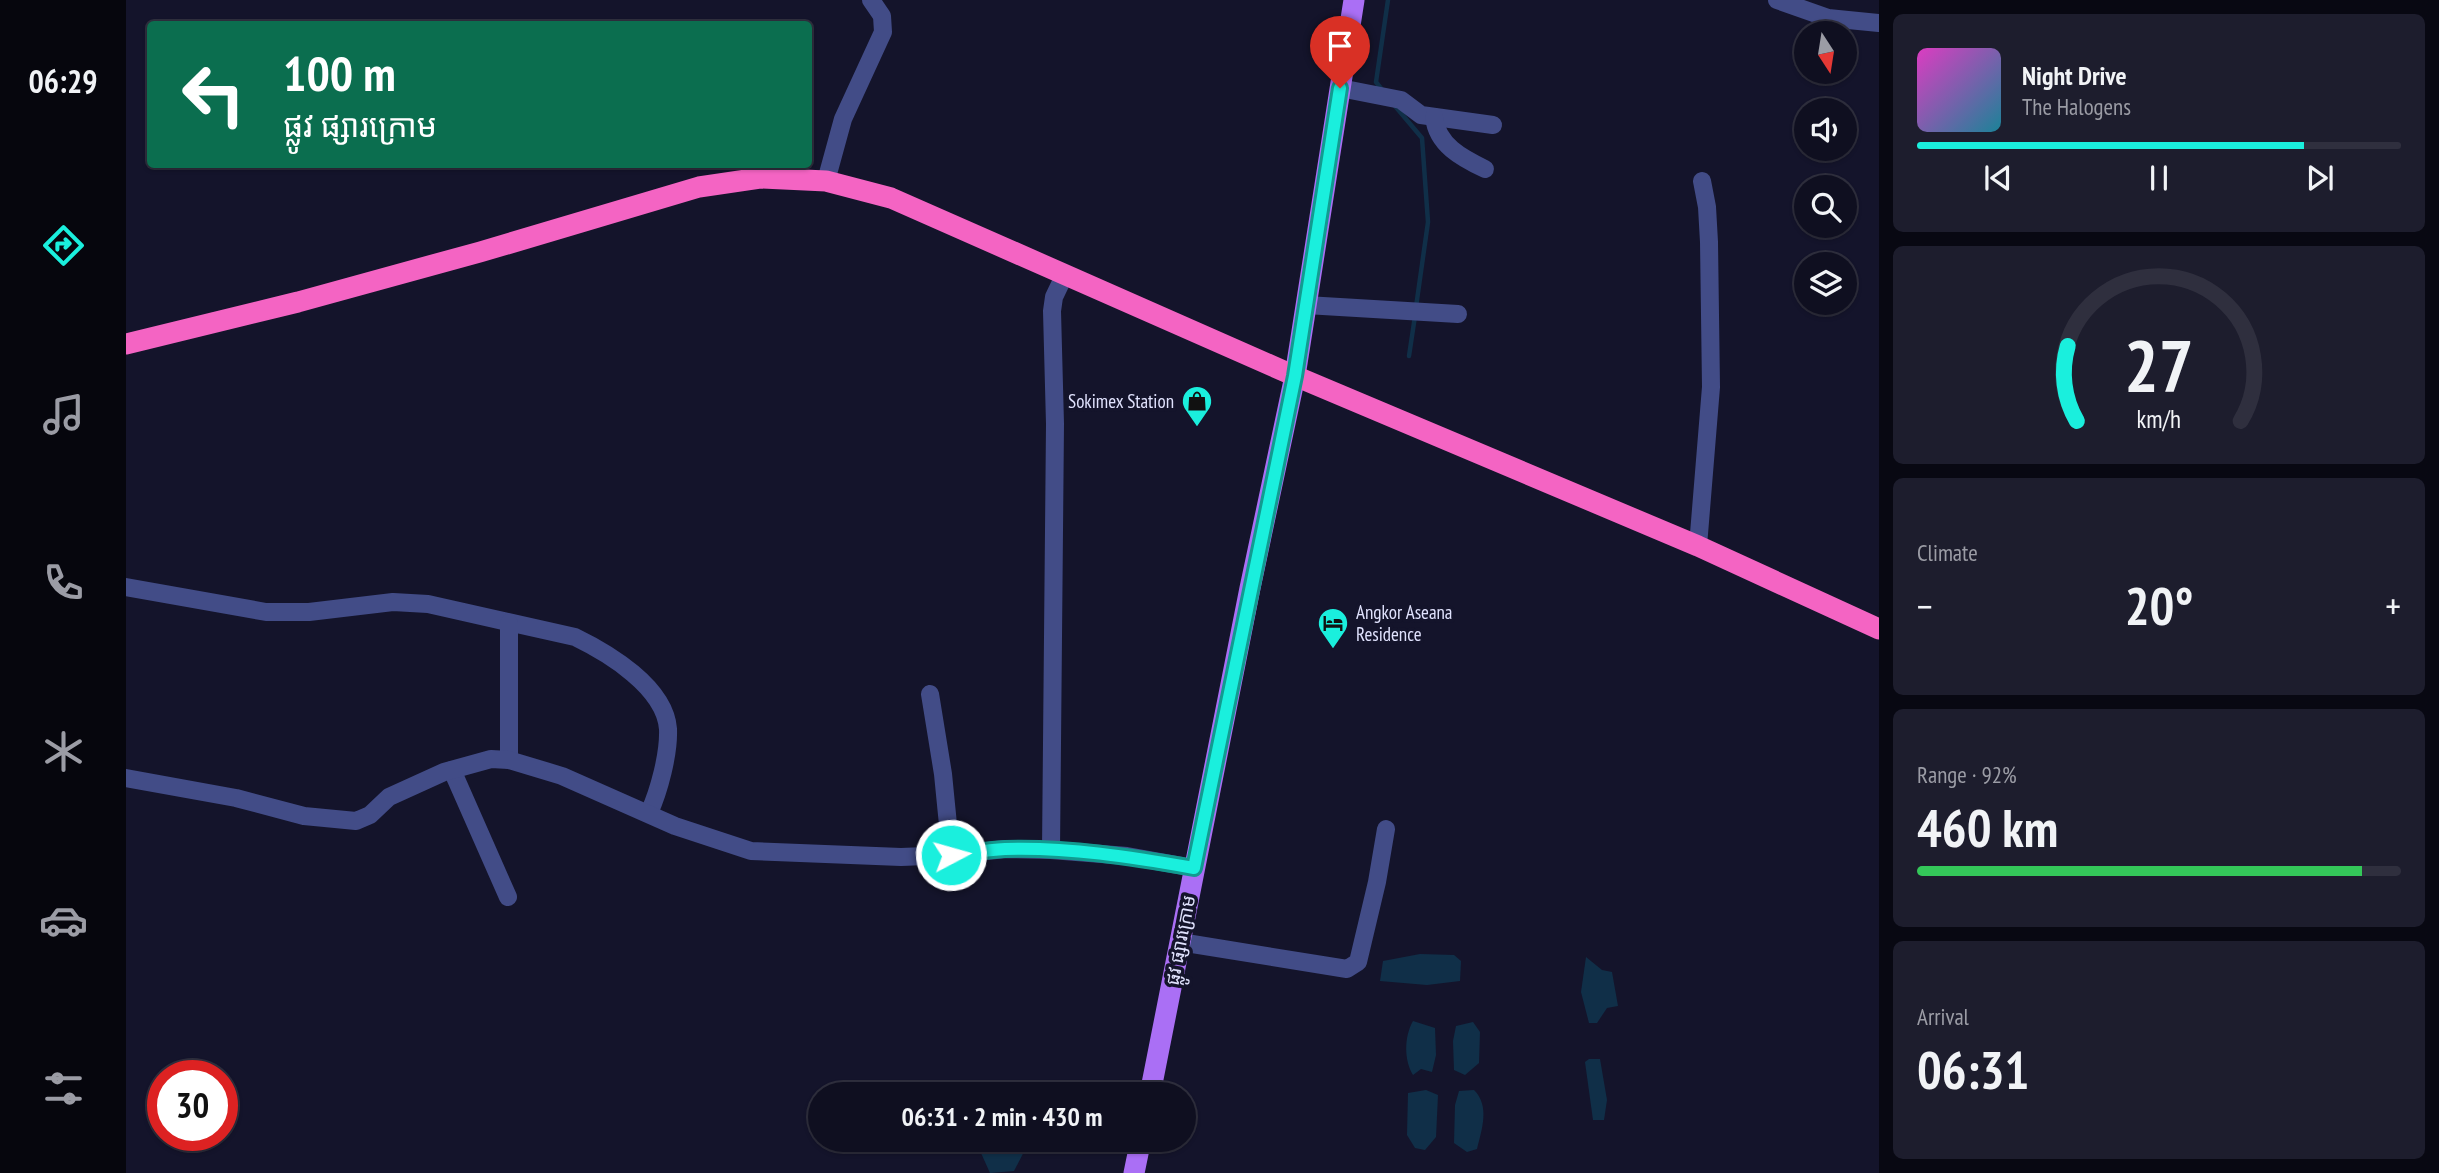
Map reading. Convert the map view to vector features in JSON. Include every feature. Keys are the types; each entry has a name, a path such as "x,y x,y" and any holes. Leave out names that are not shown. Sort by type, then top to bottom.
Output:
{"highway":[{"path":"126,344 298,302 480,252 699,187 760,178 826,181 891,198 1295,376 1698,546 1879,629"}],"main road":[{"name":"ផ្លូវ ផ្សារក្រោម","path":"1152,1082 1295,376 1354,0"},
{"path":"1135,1173 1139,1152"}],"street":[{"path":"826,181 843,119 883,32 882,16 871,0"},
{"path":"1777,0 1828,18 1879,23"},
{"path":"1340,88 1387,97 1405,103 1421,115 1493,125"},
{"path":"1434,117 1435,130 1440,138 1461,158 1485,169"},
{"path":"1698,546 1711,387 1709,242 1702,181"},
{"path":"1051,850 1055,424 1052,311 1054,297 1065,275"},
{"path":"1306,305 1458,314"},
{"path":"126,587 266,612 309,612 393,602 428,604 575,637 596,647 634,674 659,702 668,730 660,789 649,813"},
{"path":"509,623 509,760"},
{"path":"930,694 943,774 951,855"},
{"path":"126,778 236,798 304,816 356,821 370,815 389,797 452,770 491,759 509,760 562,776 675,827 751,851 857,856 951,855 1005,849 1051,850 1127,856 1194,868"},
{"path":"452,770 508,897"},
{"path":"1180,942 1347,969 1357,962 1377,882 1386,829"}],"water":[{"path":"1420,954 1454,955 1461,961 1460,981 1427,985 1380,981 1383,961"},
{"path":"1586,957 1602,970 1612,972 1618,1006 1607,1008 1597,1023 1589,1023 1581,992"},
{"path":"1413,1021 1435,1028 1436,1055 1432,1072 1421,1069 1413,1075 1410,1069 1407,1041"},
{"path":"1473,1022 1480,1032 1479,1063 1465,1075 1454,1070 1453,1041 1456,1026"},
{"path":"1589,1059 1600,1059 1607,1100 1604,1120 1593,1120 1585,1062"},
{"path":"1426,1090 1438,1095 1436,1137 1425,1150 1415,1148 1407,1135 1408,1093"},
{"path":"1474,1090 1482,1103 1483,1118 1477,1149 1467,1152 1454,1143 1455,1105 1459,1091"},
{"path":"1024,1152 1014,1171 990,1173 981,1153"}],"waterway":[{"path":"1383,91 1376,82 1388,0"},
{"path":"1395,106 1422,138 1428,222 1416,307"},
{"path":"1409,356 1415,316"}],"place":[{"name":"Sokimex Station","path":"1197,428"},
{"name":"Angkor Aseana Residence","path":"1333,650"}],"route":[{"path":"951,855 1005,849 1051,850 1127,856 1194,868 1295,376 1340,88"}]}
